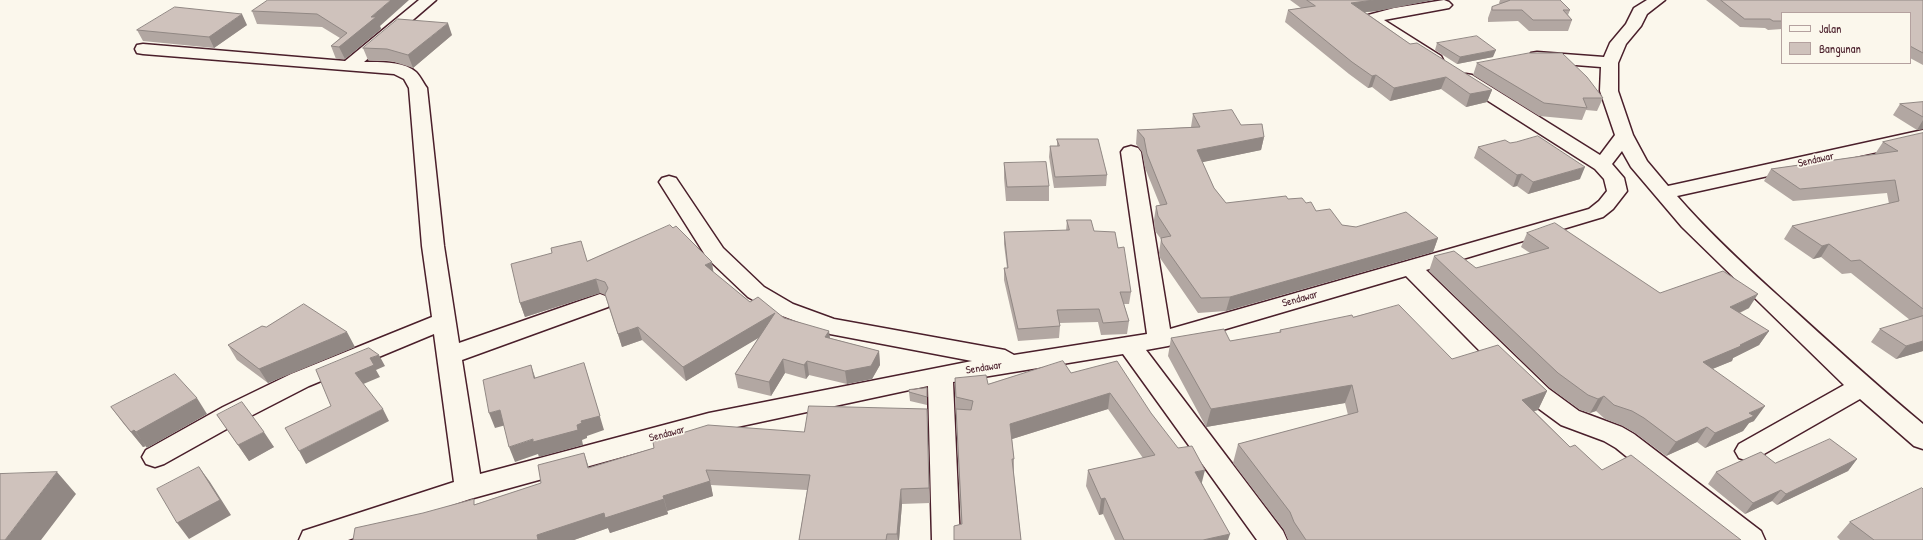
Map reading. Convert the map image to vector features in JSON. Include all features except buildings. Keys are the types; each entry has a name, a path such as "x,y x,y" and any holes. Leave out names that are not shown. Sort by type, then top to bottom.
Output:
{"street":[{"path":"349,66 428,0"},
{"path":"1657,0 1640,11 1632,26 1618,42 1610,63 1609,91 1624,135 1638,163 1689,223 1724,258 1861,386 1923,439"},
{"path":"1444,5 1394,12 1374,18 1386,28 1447,68"},
{"path":"143,50 397,70 412,77 418,88 433,246 469,488"},
{"path":"1524,58 1555,58 1610,63"},
{"path":"1474,67 1453,72 1602,165 1624,135"},
{"name":"Sendawar","path":"1662,193 1923,136"},
{"path":"1131,152 1160,340"},
{"name":"Sendawar","path":"313,540 469,488 709,423 940,375 1130,346 1160,340 1596,213 1606,205 1617,191 1614,178 1602,165"},
{"path":"669,182 715,253 756,292 785,309 830,326 1020,362"},
{"path":"1410,267 1540,396 1570,418 1612,434 1625,441 1751,540"},
{"path":"449,356 600,302"},
{"path":"155,457 232,414 300,380 444,321"},
{"path":"1130,346 1273,540"},
{"path":"940,375 946,540"},
{"path":"1748,451 1833,404 1861,386"}]}
